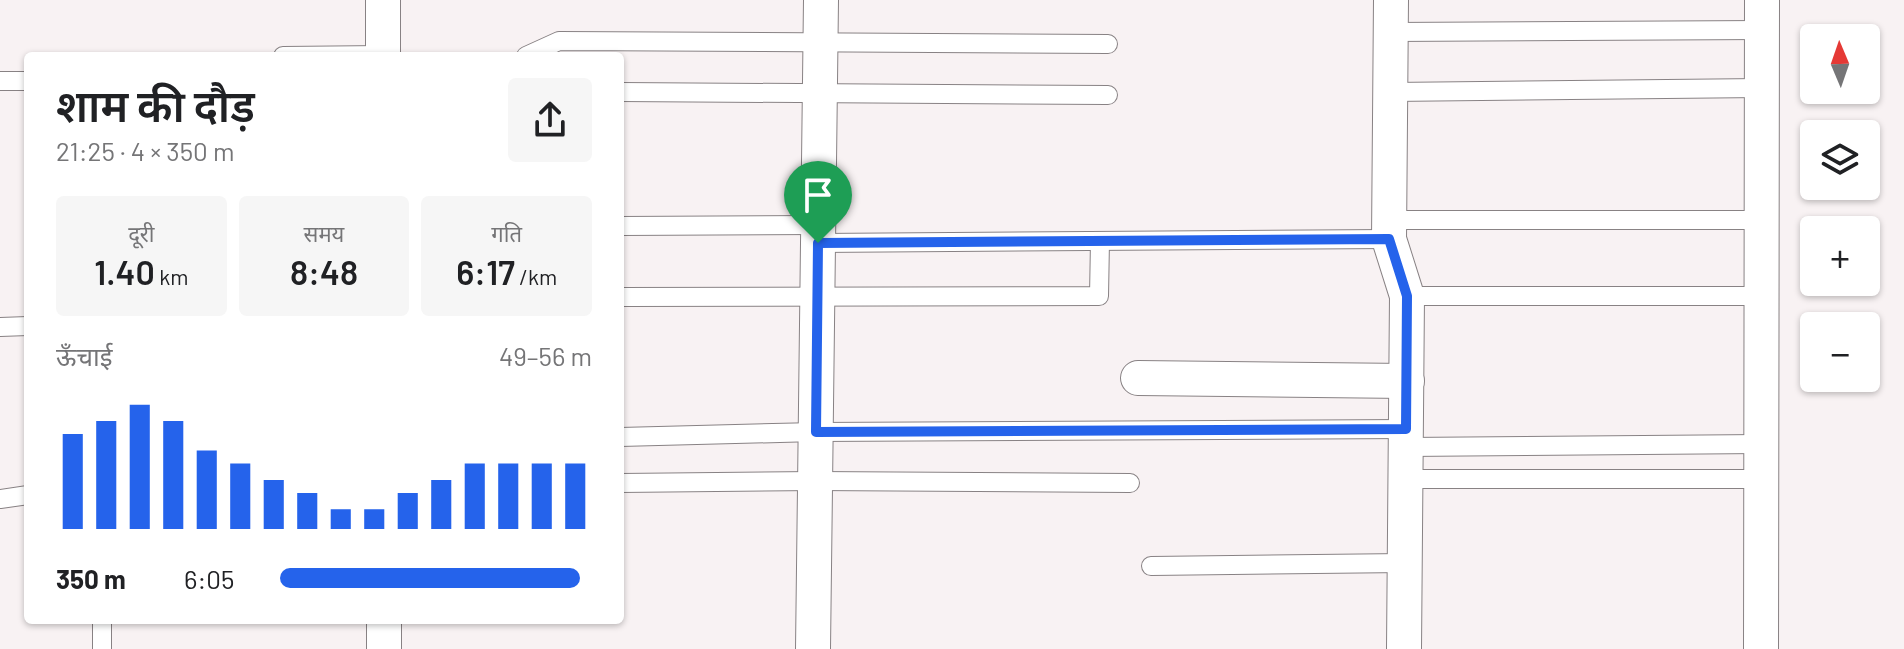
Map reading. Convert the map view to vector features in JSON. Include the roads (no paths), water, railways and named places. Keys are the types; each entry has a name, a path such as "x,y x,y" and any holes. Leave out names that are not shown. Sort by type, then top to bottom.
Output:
{"street":[{"path":"383,0 383,52"},
{"path":"813,649 821,0"},
{"path":"1761,649 1762,15"},
{"path":"1391,16 1389,230 1407,296 1404,649"},
{"path":"1138,378 1407,381"},
{"path":"384,624 384,649"}],"lane":[{"path":"1391,16 1762,15"},
{"path":"535,52 559,41 820,40 1108,44"},
{"path":"0,81 24,81"},
{"path":"1391,92 1761,88"},
{"path":"624,92 1108,95"},
{"path":"624,226 1100,241 1761,220"},
{"path":"624,297 1099,296 1100,241"},
{"path":"1407,296 1762,296"},
{"path":"0,327 24,326"},
{"path":"624,437 816,432 1406,452 1762,479"},
{"path":"1406,452 1761,444"},
{"path":"624,483 1130,483"},
{"path":"0,499 24,496"},
{"path":"1151,566 1405,563"},
{"path":"102,624 102,649"}]}
